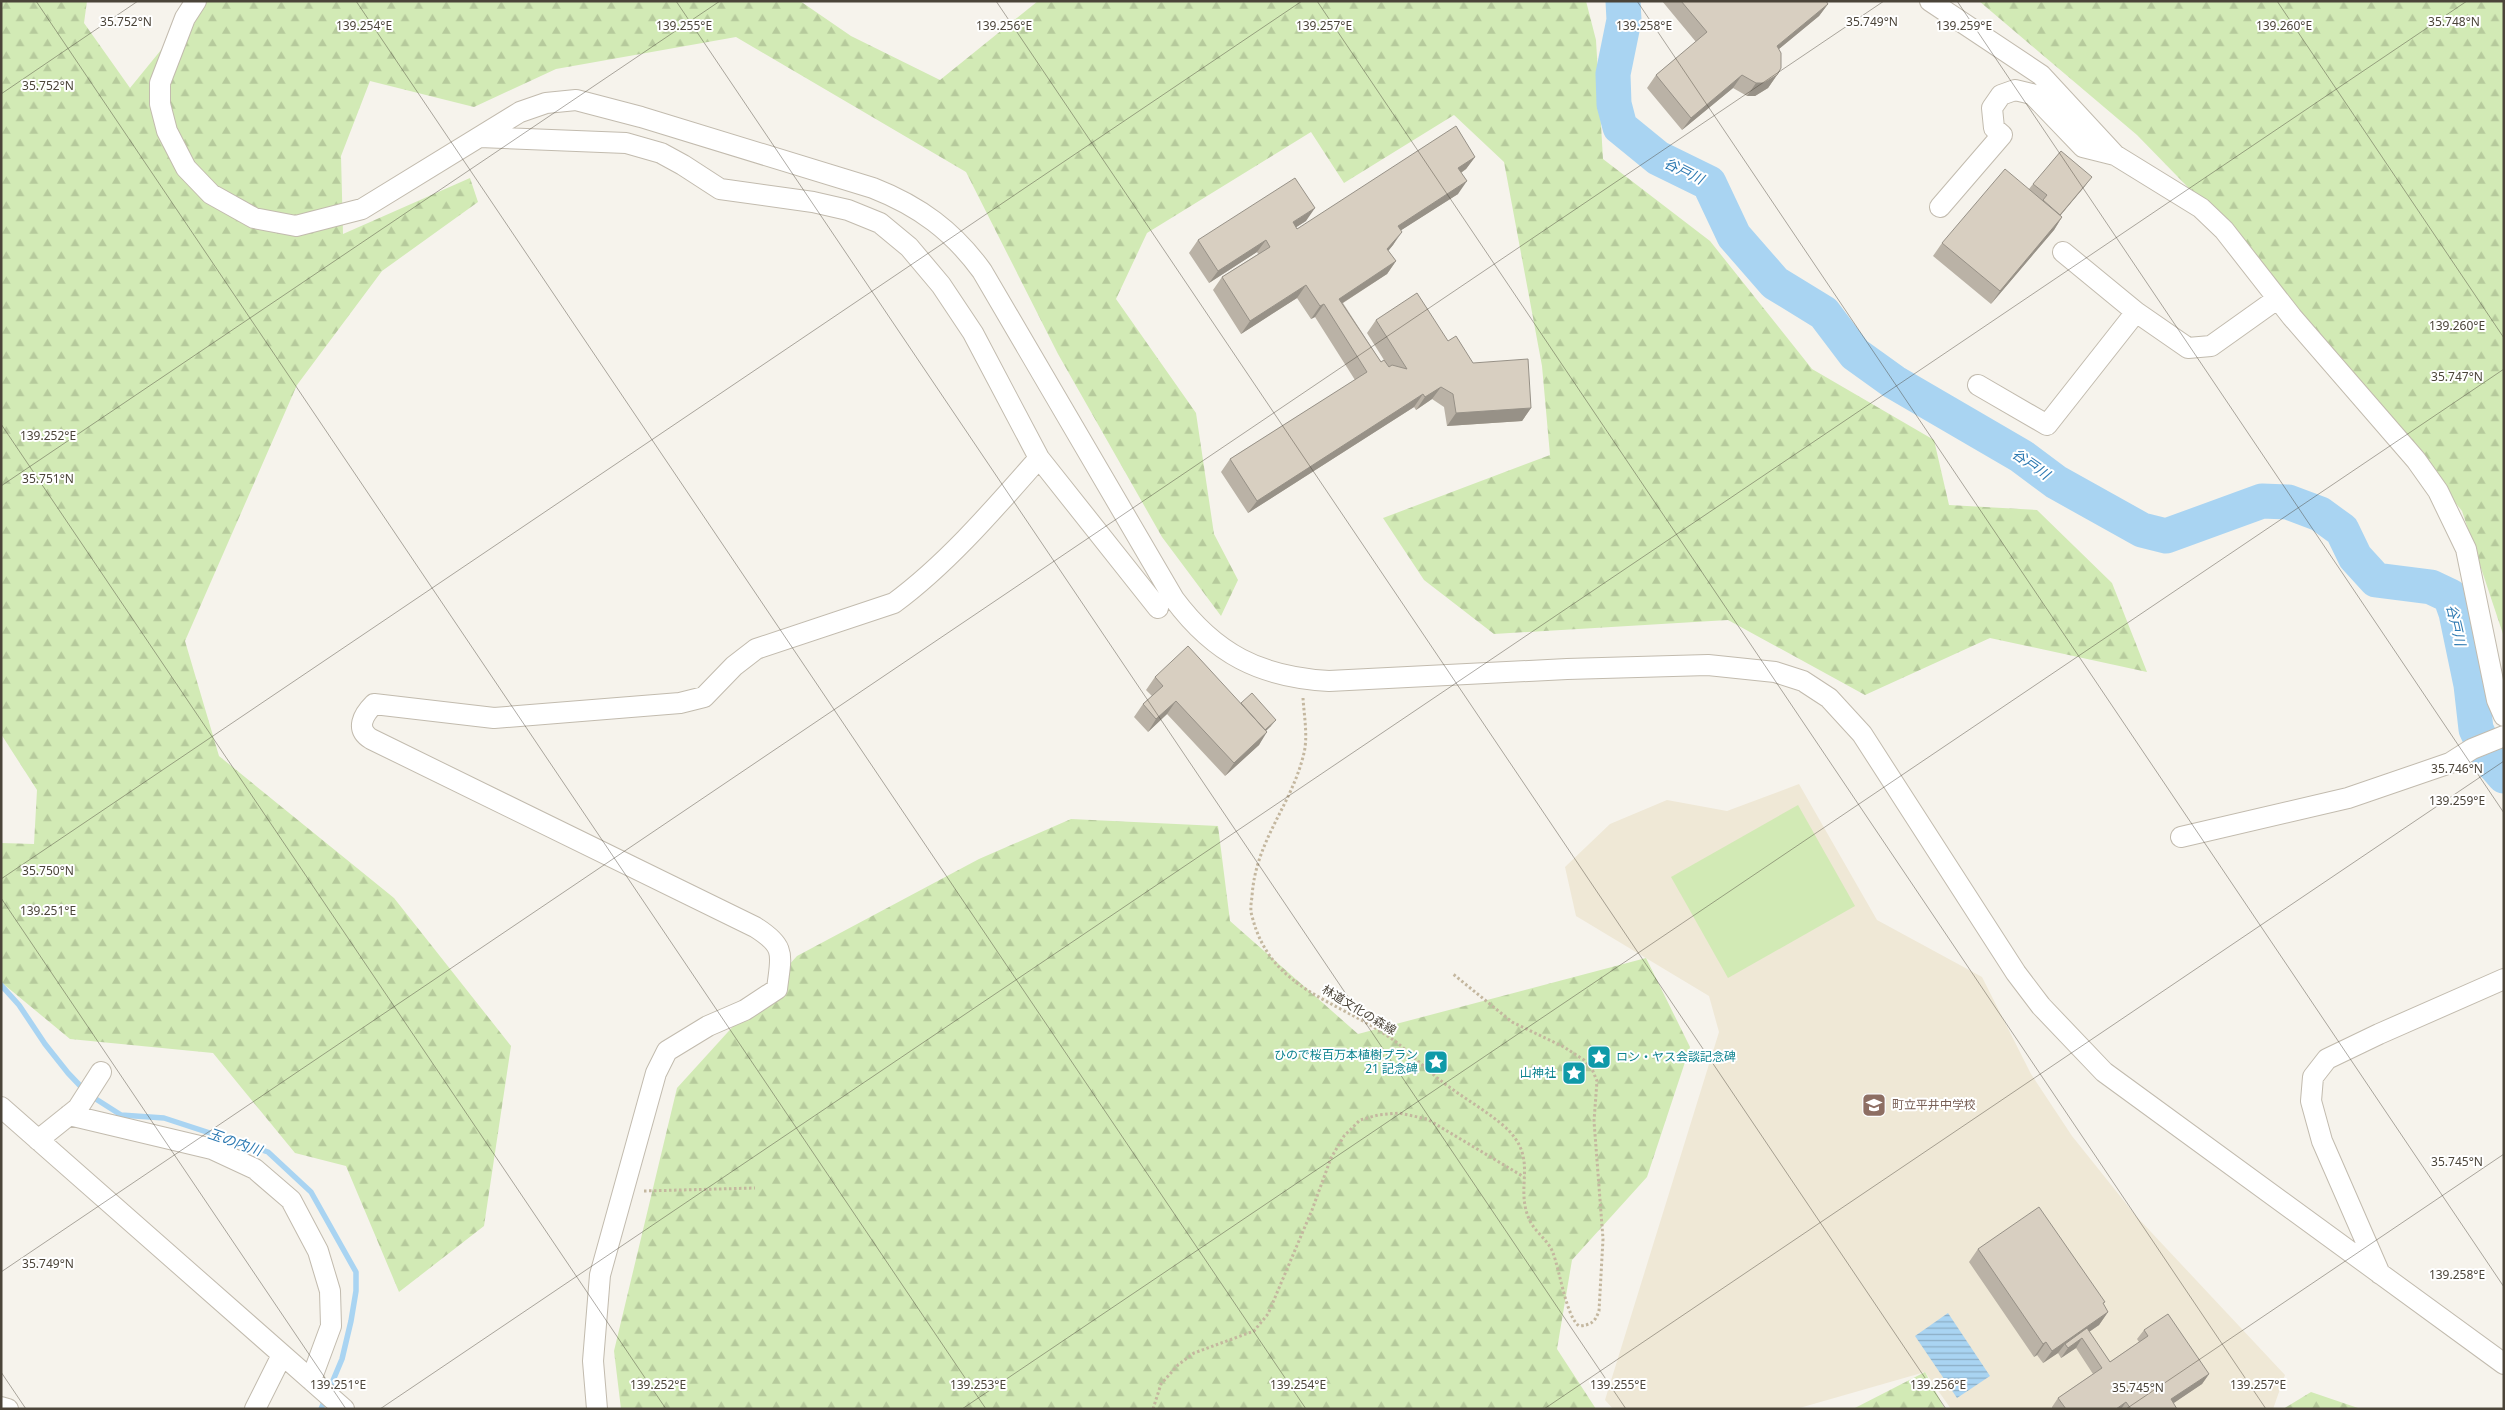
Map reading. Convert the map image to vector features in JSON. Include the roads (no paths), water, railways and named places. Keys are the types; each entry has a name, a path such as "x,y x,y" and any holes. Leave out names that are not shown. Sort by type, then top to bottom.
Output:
{"street":[{"path":"196,1 185,18 160,83 160,104 167,131 186,168 211,194 254,218 296,226 362,209 520,112 546,103 576,100 642,117 873,188 903,200 931,218 966,249 982,271 1174,599 1186,616 1201,632 1226,652 1270,673 1302,680 1370,680 1567,669 1708,665 1775,672 1803,681 1829,698 1862,734 2016,973 2040,1006 2104,1072 2504,1364"},
{"path":"1930,1 2041,75 2115,155 2201,208 2224,230 2277,299 2416,460 2438,491 2466,549 2497,700 2504,716"},
{"path":"1940,207 2002,134 1994,128 1992,108 2001,94 2016,90 2032,94 2083,147 2115,155"},
{"path":"480,137 626,143 661,153 720,190 813,202 848,210 880,223 909,247 941,285 973,333 1039,458 1158,608"},
{"path":"2063,252 2136,312 2188,348 2211,346 2277,299"},
{"path":"1978,385 2047,425 2136,312"},
{"path":"597,1409 593,1361 600,1275 656,1073 667,1051 708,1026 745,1010 777,989 781,952 772,937 755,927 371,739 364,734 362,726 364,714 374,704 494,718 680,703 704,697 734,666 756,649 894,603 914,589 991,511 1039,458"},
{"path":"2181,837 2348,798 2450,763 2488,743"},
{"path":"2381,1276 2322,1141 2311,1101 2312,1078 2327,1059 2504,979"},
{"path":"38,1140 73,1112 98,1077"},
{"path":"1,1107 341,1406"},
{"path":"73,1112 212,1150 255,1169 291,1200 318,1251 330,1291 331,1326 314,1382"},
{"path":"255,1409 282,1355"},
{"path":"1,1407 8,1409"}],"water":[{"path":"1948,1313 1990,1376 1957,1398 1915,1336"}],"waterway":[{"name":"谷戸川","path":"1623,1 1624,20 1613,74 1614,104 1620,127 1658,158 1709,183 1734,236 1775,283 1824,313 1855,354 1894,382 2021,456 2056,482 2142,530 2166,536 2262,501 2288,502 2320,514 2342,530 2355,557 2376,580 2431,587 2450,596 2456,613 2471,685 2476,729 2491,761 2504,776"},
{"name":"玉の内川","path":"1,985 19,1005 45,1044 68,1073 88,1094 121,1115 164,1118 268,1152 311,1192 356,1272 356,1291 342,1359 321,1409"}],"place":[{"name":"ロン・ヤス会談記念碑","path":"1599,1057"},
{"name":"ひので桜百万本植樹プラン 21 記念碑","path":"1436,1062"},
{"name":"山神社","path":"1574,1073"},
{"name":"町立平井中学校","path":"1874,1105"}]}
